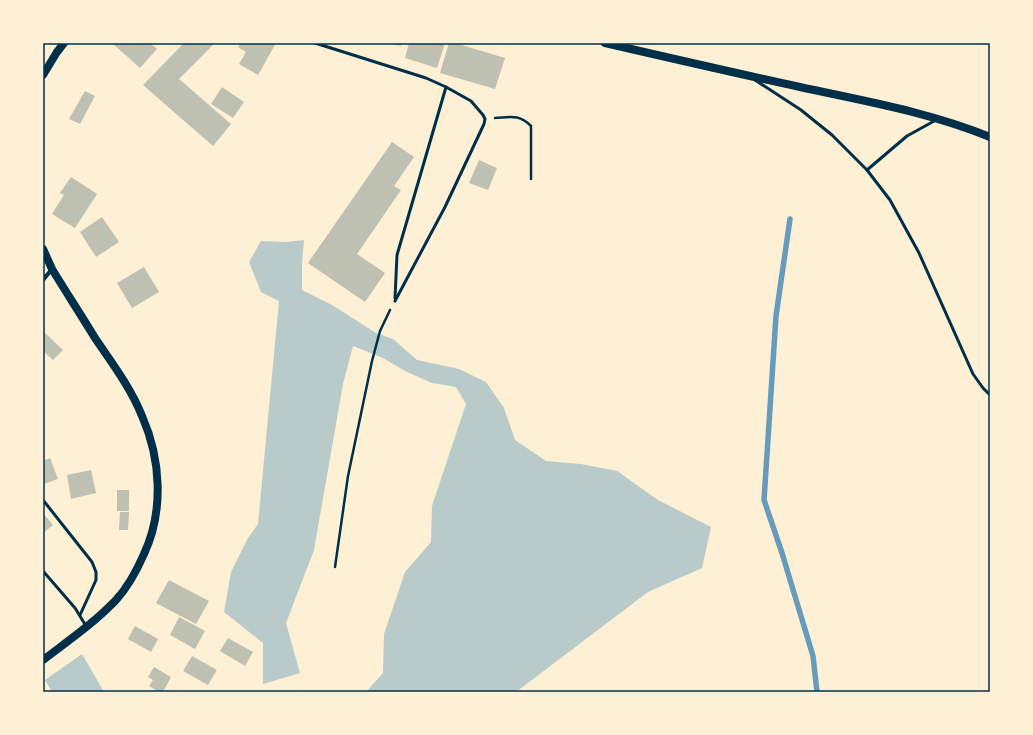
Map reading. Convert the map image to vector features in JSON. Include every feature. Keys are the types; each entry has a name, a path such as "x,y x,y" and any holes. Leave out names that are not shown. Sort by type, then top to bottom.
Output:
{"main road":[{"path":"43,75 64,43"},
{"path":"605,43 750,77 911,111 990,136"},
{"path":"43,249 52,269 124,382 142,416 153,446 158,488 152,535 137,570 116,600 87,627 43,660"}],"street":[{"path":"43,280 52,269"}],"lane":[{"path":"315,43 426,78 471,101 485,119 445,207 395,301"},
{"path":"750,77 801,110 832,135 867,170 890,200 919,253 973,374 990,395"},
{"path":"395,301 397,255 446,87"},
{"path":"867,170 907,136 939,119"},
{"path":"43,500 92,562 96,572 96,580 80,615"},
{"path":"43,571 75,608 87,627"}],"path":[{"path":"485,119 517,117 524,119 531,126 531,179"},
{"path":"335,567 348,476 372,361 380,331 395,301"}],"shaded area":[{"path":"304,240 302,290 332,305 376,333 393,339 417,360 459,369 486,382 504,408 515,440 546,461 581,464 617,471 658,500 711,527 702,568 648,592 516,692 366,692 383,673 384,634 405,572 431,542 432,506 466,404 456,387 432,383 405,371 383,358 353,346 343,384 314,550 286,623 300,673 263,684 263,643 224,612 231,572 248,538 258,524 279,301 261,292 249,262 261,241 287,242"},
{"path":"82,654 104,692 52,692 45,680"}],"building":[{"path":"112,43 150,43 157,49 140,68"},
{"path":"184,43 211,43 213,45 179,79 231,124 213,146 143,85"},
{"path":"241,43 276,43 258,75 239,64 246,52 238,47"},
{"path":"387,43 402,43 401,46"},
{"path":"409,43 445,43 437,68 405,58"},
{"path":"449,43 455,43 505,58 495,89 440,73"},
{"path":"222,87 244,102 233,118 211,104"},
{"path":"85,91 95,96 80,124 69,119"},
{"path":"392,142 414,157 394,186 401,190 357,254 385,273 365,302 308,263"},
{"path":"479,160 497,168 488,190 469,183"},
{"path":"71,177 97,194 75,228 52,214 64,195 60,193"},
{"path":"102,217 119,242 96,257 80,232"},
{"path":"144,267 159,292 132,308 117,283"},
{"path":"45,333 63,350 53,360 43,351 43,335"},
{"path":"50,458 58,479 43,484 43,461"},
{"path":"91,470 96,493 71,499 67,475"},
{"path":"117,490 129,490 129,511 117,511"},
{"path":"120,512 129,512 128,530 119,530"},
{"path":"43,513 53,525 43,533"},
{"path":"169,580 209,601 196,624 156,603"},
{"path":"179,617 205,631 195,649 170,635"},
{"path":"135,626 158,639 151,652 128,639"},
{"path":"228,638 253,652 245,666 220,651"},
{"path":"192,656 217,670 208,685 183,671"},
{"path":"154,667 171,677 163,692 159,692 149,686 153,680 148,677"}],"waterway":[{"path":"790,219 776,316 764,500 782,553 813,656 817,692"}]}
